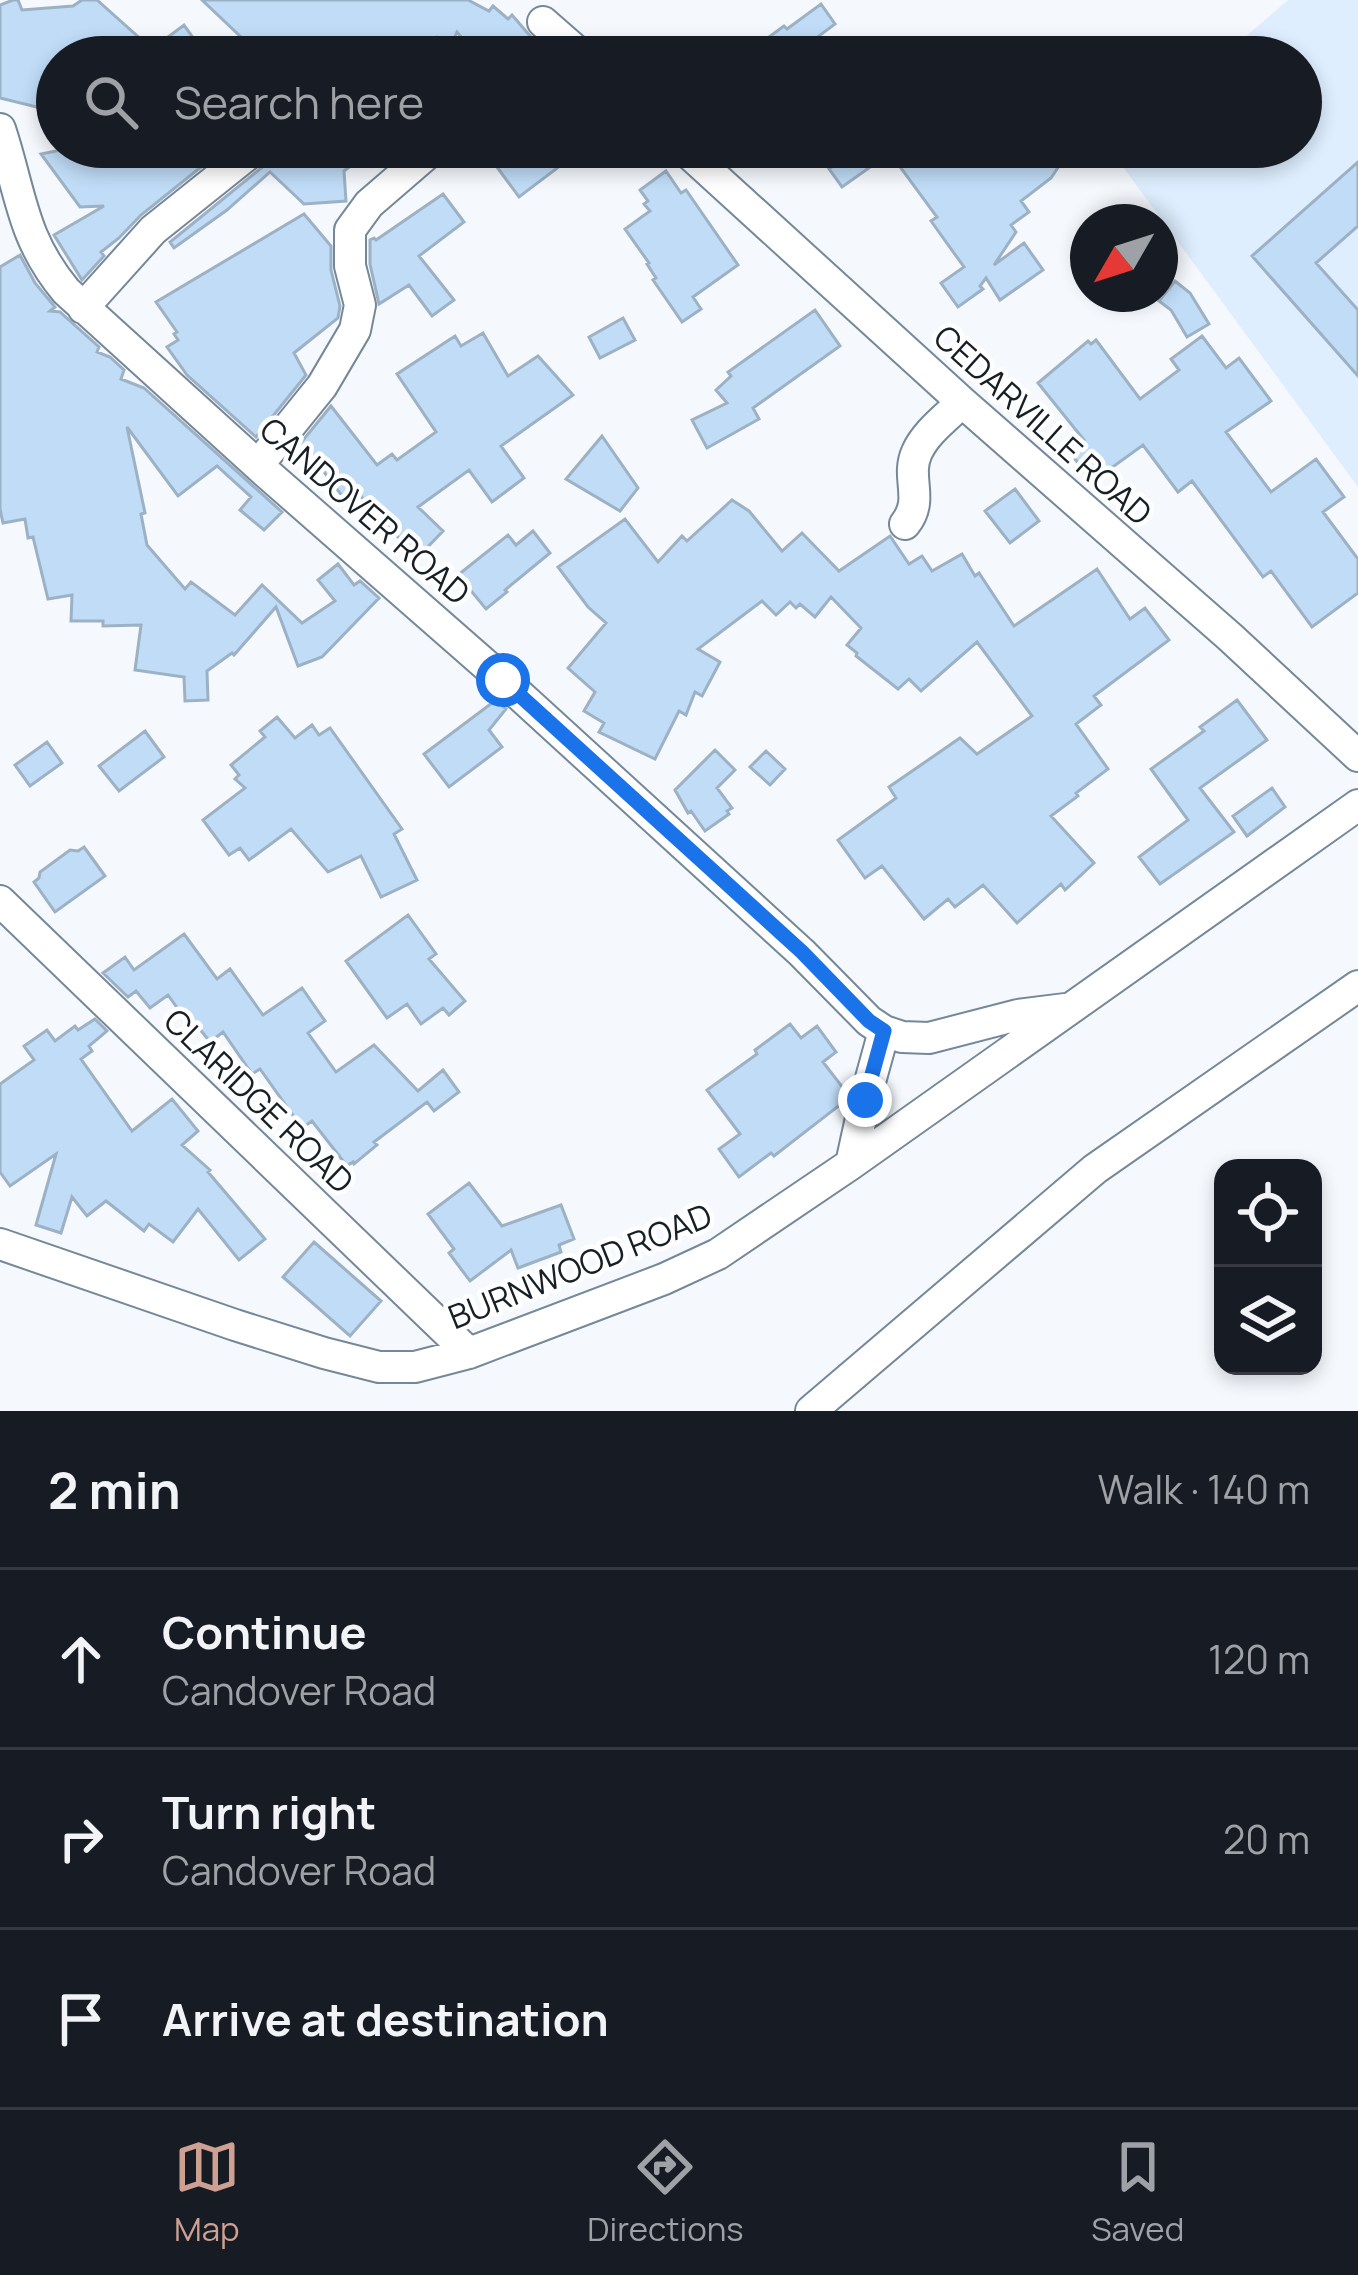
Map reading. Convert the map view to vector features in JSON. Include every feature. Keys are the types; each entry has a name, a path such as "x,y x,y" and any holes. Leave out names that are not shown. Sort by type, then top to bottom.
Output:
{"street":[{"name":"CANDOVER ROAD","path":"0,128 37,250 49,271 83,308 503,680 884,1031"},
{"path":"83,308 153,230 231,168"},
{"path":"258,465 322,386 355,330 360,304 350,266 350,230 369,204 411,168"},
{"name":"CEDARVILLE ROAD","path":"705,168 1358,756"},
{"path":"905,524 916,503 913,465 917,451 962,402"},
{"name":"BURNWOOD ROAD","path":"0,1244 235,1325 379,1367 415,1367 469,1353 718,1254 1358,805"},
{"name":"CLARIDGE ROAD","path":"0,901 469,1353"},
{"path":"812,1411 1095,1169 1358,986"},
{"path":"851,1164 884,1031 928,1038 1018,1015 1071,1008"},
{"path":"0,1264 43,1258"}],"shaded area":[{"path":"1288,0 1358,0 1358,487 1178,242 1178,204 1150,204 1124,168 1322,168 1322,36 1246,36"}],"building":[{"path":"18,0 22,10 97,0 137,36 36,36 36,107 0,98 0,5"},
{"path":"202,0 468,0 489,11 493,6 508,19 512,15 530,36 460,36 457,32 455,36 240,36"},
{"path":"821,4 835,24 819,36 770,36 784,26 787,29"},
{"path":"184,25 192,36 169,36"},
{"path":"1358,162 1358,226 1316,263 1358,310 1358,376 1252,256"},
{"path":"51,168 200,168 101,252 104,256 82,280 54,235 104,206 80,207"},
{"path":"261,168 348,168 344,171 346,201 304,204 270,172 174,248 170,242"},
{"path":"498,168 557,168 519,197"},
{"path":"830,168 869,168 842,187"},
{"path":"901,168 1058,168 1021,201 1029,212 1011,225 1016,232 994,265 1024,243 1043,270 1000,300 986,278 980,286 983,289 958,307 941,283 964,267 931,221 937,217"},
{"path":"666,171 681,193 686,190 738,265 693,297 701,309 682,322 625,229 650,211 640,190"},
{"path":"443,194 464,222 419,256 454,300 432,316 409,285 379,304 370,240"},
{"path":"304,214 331,246 338,318 294,353 306,375 256,437 187,375 167,347 178,340 177,332 156,302"},
{"path":"20,255 55,307 50,311 60,312 99,347 97,352 124,370 121,379 144,388 282,512 264,530 240,510 251,497 217,466 178,496 127,427 147,545 185,589 191,582 235,615 262,585 302,623 335,601 318,580 338,564 354,585 360,581 379,598 322,657 298,666 276,607 234,655 207,671 208,700 185,701 184,677 135,670 141,625 71,621 72,595 48,599 25,519 3,523 0,509 0,267"},
{"path":"1178,283 1190,293 1209,324 1187,337 1172,312 1178,312"},
{"path":"815,310 840,346 753,408 759,419 707,448 692,420 727,403 716,390 731,376 728,372"},
{"path":"623,318 635,340 600,358 589,337"},
{"path":"483,333 508,376 538,356 573,395 501,446 524,478 492,502 469,470 418,507 443,531 418,557 380,524 361,496 349,505 321,468 314,473 295,450 331,406 377,465 392,454 397,460 436,432 397,374 455,336 461,346"},
{"path":"1202,336 1226,368 1239,358 1271,401 1226,432 1271,492 1316,459 1344,497 1323,512 1358,559 1358,593 1312,627 1271,571 1263,577 1192,481 1178,492 1143,445 1092,482 1069,451 1084,440 1038,383 1088,341 1096,340 1140,399 1179,370 1171,359"},
{"path":"602,436 638,488 620,511 566,479"},
{"path":"1015,489 1039,521 1010,543 985,511"},
{"path":"732,500 749,511 782,551 802,533 839,571 890,536 909,564 922,556 932,571 962,554 1014,626 1097,569 1130,619 1145,608 1169,640 1094,696 1101,705 1076,724 1108,769 1051,816 1094,863 1065,890 1061,884 1017,923 983,885 955,907 948,899 924,919 882,866 865,878 838,840 896,798 889,787 960,738 977,754 1032,716 977,642 921,691 909,679 898,689 847,645 861,628 831,597 815,617 790,602 776,615 762,601 698,649 720,662 702,696 695,692 686,715 679,711 655,759 599,732 604,723 584,711 595,692 568,668 606,623 558,567 625,519 658,562 682,536 687,541"},
{"path":"533,531 550,553 486,609 458,575 508,535 516,545"},
{"path":"496,700 506,709 489,730 502,747 449,787 424,754"},
{"path":"1237,700 1267,740 1200,788 1234,832 1160,884 1139,857 1188,820 1151,769"},
{"path":"277,717 295,738 312,725 319,735 330,728 402,829 394,834 417,880 381,897 361,856 328,872 291,829 249,860 240,848 229,855 203,820 245,788 235,779 239,775 231,765 265,737 260,731"},
{"path":"145,731 164,757 119,791 99,766"},
{"path":"47,742 62,763 30,786 15,765"},
{"path":"715,750 735,770 717,788 732,808 705,831 675,790"},
{"path":"766,751 785,769 770,785 750,767"},
{"path":"1272,788 1285,807 1247,836 1233,816"},
{"path":"84,847 105,876 55,912 34,882 70,850"},
{"path":"408,915 436,954 429,959 465,1001 449,1015 443,1008 421,1024 407,1004 387,1018 346,961"},
{"path":"184,934 217,979 230,969 263,1015 302,988 325,1021 308,1033 336,1072 374,1045 418,1091 443,1070 459,1092 434,1111 427,1102 347,1166 312,1121 302,1128 260,1069 252,1074 223,1032 210,1042 198,1027 193,1030 168,995 150,1008 136,991 128,997 103,973 125,957 134,970"},
{"path":"95,1019 107,1031 81,1059 132,1131 172,1099 198,1131 182,1145 210,1170 265,1239 239,1260 198,1209 173,1242 149,1224 144,1231 106,1201 87,1216 72,1197 61,1233 36,1225 56,1154 10,1186 0,1172 0,1084 34,1060 24,1046 47,1030 55,1041"},
{"path":"790,1024 801,1038 817,1026 836,1052 823,1062 847,1093 845,1101 739,1177 719,1149 740,1134 707,1090"},
{"path":"469,1183 502,1226 561,1205 574,1239 559,1245 561,1252 518,1268 511,1250 470,1281 428,1214"},
{"path":"314,1242 381,1301 350,1336 283,1277"}],"route":[{"path":"503,680 884,1031 865,1100"}]}
